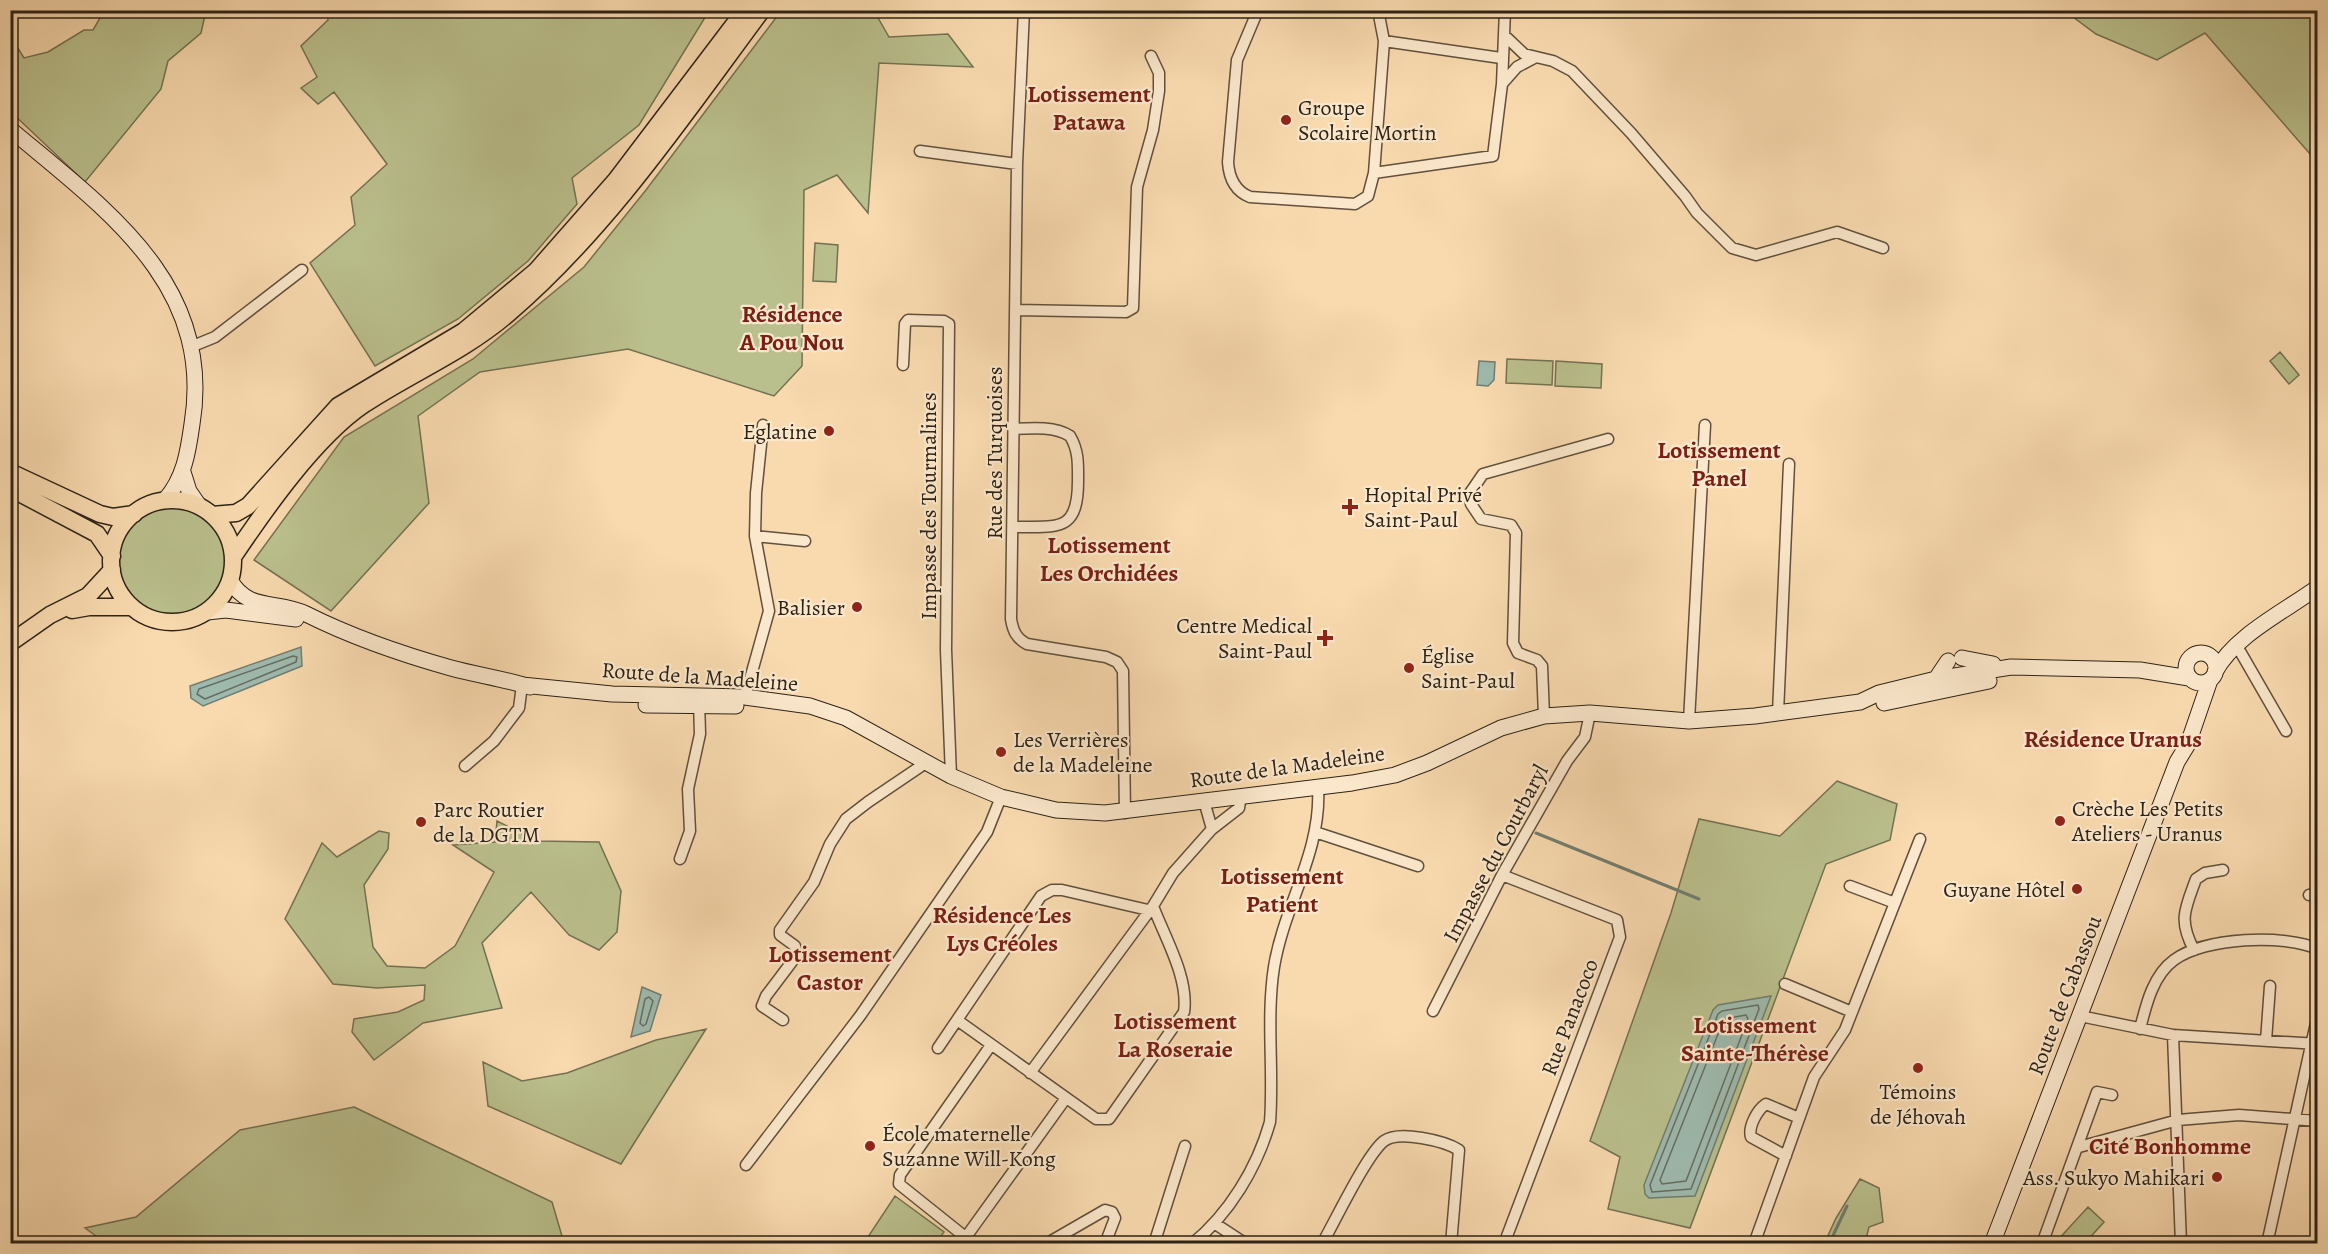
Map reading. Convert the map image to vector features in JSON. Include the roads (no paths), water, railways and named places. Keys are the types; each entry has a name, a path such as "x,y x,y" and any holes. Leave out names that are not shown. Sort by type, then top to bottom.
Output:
{"main road":[{"path":"10,643 50,615 88,596 112,563 115,540 123,526 134,514 165,500 183,501 206,511 236,513 248,506 264,491 312,432 338,406 464,331 536,271 616,180 745,10"},
{"path":"233,556 310,456 339,424 362,406 461,349 508,314 546,279 628,186 762,10"},
{"path":"10,129 139,244 170,288 193,346 196,375 194,411 183,472 176,488 165,500"},
{"path":"10,472 100,514 113,517 134,514"},
{"path":"10,488 98,534 112,563 118,590 131,607 156,620 169,623 190,620 207,612 221,598 230,580 233,556 223,527 189,491 183,472"},
{"name":"Route de la Madeleine","path":"230,580 237,592 247,599 304,613 318,622 379,646 448,667 522,685 791,710 870,731"},
{"name":"Route de la Madeleine","path":"2212,676 2237,646 2253,632 2318,588"},
{"path":"50,615 89,607 131,607"},
{"name":"Route de la Madeleine","path":"207,612 226,610 318,622"},
{"name":"Route de la Madeleine","path":"1860,702 1879,693 1936,679 2011,667 2043,670 2140,670 2169,666 2253,632"},
{"path":"2197,656 2212,658 2212,676 2202,683 2190,679 2186,666 2197,656"},
{"path":"1936,679 1955,660 2011,667"},
{"name":"Route de la Madeleine","path":"699,701 745,697 810,706 846,718 951,776 1001,797 1056,810 1125,813 1395,775 1501,728 1544,716 1590,713 1689,722 1860,702 1876,704 2043,670"},
{"name":"Route de la Madeleine","path":"2140,670 2190,679"},
{"name":"Route de Cabassou","path":"2177,762 2188,744 2212,676"},
{"name":"Route de Cabassou","path":"1992,1244 2177,762 2194,696 2190,679"}],"street":[{"name":"Rue des Turquoises","path":"1024,10 1017,164 1012,630 1019,639 1027,644 1106,657 1117,662 1123,671 1125,813"},
{"path":"1258,10 1237,60 1228,162 1230,178 1250,197 1355,204 1368,196 1374,173 1384,41 1378,10"},
{"path":"1374,173 1493,156 1502,84 1501,58 1505,10"},
{"path":"1504,35 1524,54 1553,61 1572,71 1631,134 1697,213 1732,248 1756,255 1837,232 1883,248"},
{"path":"1384,41 1501,58"},
{"path":"1015,309 1126,312 1133,308 1137,187 1153,130 1159,91 1159,73 1151,56"},
{"path":"1502,84 1517,67 1534,58"},
{"path":"920,151 1017,164"},
{"path":"193,346 215,337 302,270"},
{"name":"Impasse des Tourmalines","path":"903,365 905,324 908,320 944,321 949,324 946,650 951,776"},
{"path":"1689,722 1705,425"},
{"path":"745,697 769,610 755,536 762,426"},
{"path":"1013,429 1049,430 1070,436 1078,461 1078,502 1075,513 1062,524 1014,526"},
{"path":"1544,716 1542,666 1537,660 1520,655 1513,643 1516,533 1511,525 1481,519 1471,504 1470,493 1483,474 1608,440"},
{"path":"1778,713 1789,464"},
{"path":"755,536 805,540"},
{"path":"2237,646 2286,731"},
{"path":"465,766 494,741 519,708 522,685"},
{"path":"680,860 690,831 688,789 700,735 699,701"},
{"name":"Impasse du Courbaryl","path":"1433,1011 1502,875 1567,761 1586,737 1590,713"},
{"path":"783,1020 762,1006 766,996 797,955 795,946 780,935 780,930 814,882 830,844 846,819 868,801 927,762"},
{"path":"1192,1244 1214,1223 1253,1166 1264,1143 1270,1122 1271,990 1274,965 1308,864 1315,832 1318,787"},
{"path":"1030,1073 1151,908 1173,873 1212,829 1239,808 1241,795"},
{"path":"746,1166 860,1016 987,832 1001,797"},
{"path":"1204,801 1212,829"},
{"path":"1315,832 1418,866"},
{"path":"1754,1244 1814,1077 1840,1039 1920,839"},
{"path":"2194,950 2183,923 2192,889 2200,876 2223,870"},
{"name":"Rue Panacoco","path":"1502,875 1617,920 1620,938 1504,1244"},
{"path":"1850,885 1895,903"},
{"path":"938,1048 1041,896 1047,892 1062,890 1151,908"},
{"path":"957,1020 1096,1119 1105,1120 1111,1116 1184,1012 1185,999 1181,979 1151,908"},
{"path":"2140,1029 2150,995 2166,967 2174,960 2194,950 2219,943 2253,940 2302,944 2318,950"},
{"path":"1785,984 1852,1012"},
{"path":"2266,1041 2270,986"},
{"path":"2267,1244 2318,1014"},
{"path":"2080,1016 2173,1035 2313,1044"},
{"path":"2173,1035 2181,1244"},
{"path":"991,1045 900,1175 899,1184 902,1189 970,1240 1066,1098"},
{"path":"2042,1244 2097,1092 2112,1095"},
{"path":"1786,1156 1751,1137 1751,1128 1762,1106 1766,1104 1799,1118"},
{"path":"2079,1146 2178,1120 2238,1115 2318,1121"},
{"path":"1322,1244 1372,1155 1385,1140 1403,1136 1438,1141 1459,1150 1450,1244"},
{"path":"1154,1244 1185,1146"},
{"path":"1046,1244 1105,1210 1112,1212 1115,1218 1105,1244"},
{"path":"1214,1223 1246,1244"}],"water":[{"path":"1479,361 1495,362 1494,380 1488,386 1477,385"},
{"path":"301,647 302,666 203,706 191,698 190,686"},
{"path":"642,987 661,995 650,1031 631,1037"},
{"path":"1771,996 1695,1196 1649,1198 1645,1194 1644,1185 1713,1010 1718,1005"}],"waterway":[{"path":"1536,833 1699,899"},
{"path":"1829,1244 1847,1206"}],"place":[{"name":"Groupe Scolaire Mortin","path":"1286,120"},
{"name":"Eglatine","path":"829,431"},
{"name":"Hopital Privé Saint-Paul","path":"1350,507"},
{"name":"Balisier","path":"857,607"},
{"name":"Centre Medical Saint-Paul","path":"1325,638"},
{"name":"Église Saint-Paul","path":"1409,668"},
{"name":"Les Verrières de la Madeleine","path":"1001,752"},
{"name":"Crèche Les Petits Ateliers - Uranus","path":"2060,821"},
{"name":"Parc Routier de la DGTM","path":"421,822"},
{"name":"Guyane Hôtel","path":"2077,889"},
{"name":"Témoins de Jéhovah","path":"1918,1068"},
{"name":"École maternelle Suzanne Will-Kong","path":"870,1146"},
{"name":"Ass. Sukyo Mahikari","path":"2217,1177"}],"district":[{"name":"Lotissement Patawa","path":"1089,108"},
{"name":"Résidence A Pou Nou","path":"792,328"},
{"name":"Lotissement Panel","path":"1719,464"},
{"name":"Lotissement Les Orchidées","path":"1109,559"},
{"name":"Résidence Uranus","path":"2113,739"},
{"name":"Lotissement Patient","path":"1282,890"},
{"name":"Résidence Les Lys Créoles","path":"1002,929"},
{"name":"Lotissement Castor","path":"830,968"},
{"name":"Lotissement La Roseraie","path":"1175,1035"},
{"name":"Lotissement Sainte-Thérèse","path":"1755,1039"},
{"name":"Cité Bonhomme","path":"2170,1146"}]}
